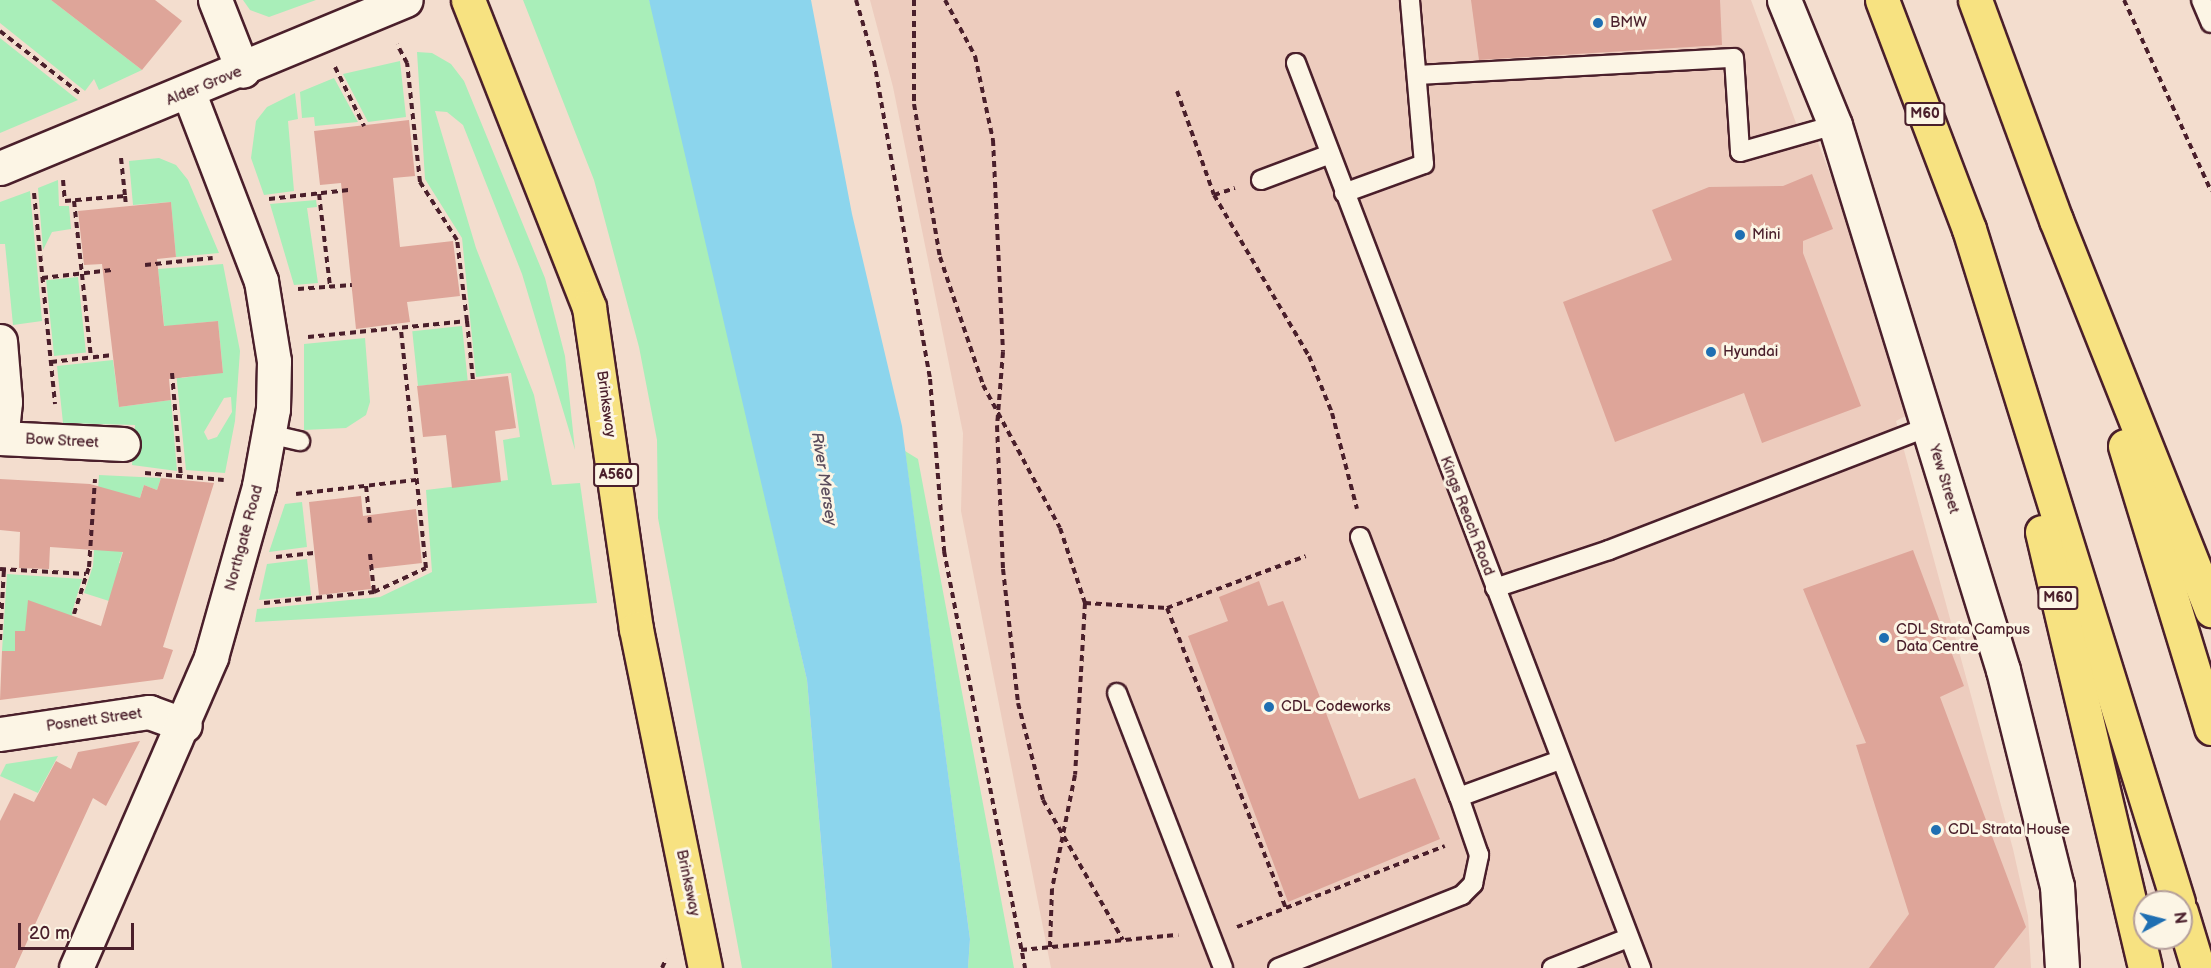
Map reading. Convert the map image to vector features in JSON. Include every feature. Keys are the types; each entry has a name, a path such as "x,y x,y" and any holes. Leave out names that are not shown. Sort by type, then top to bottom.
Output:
{"main road":[{"name":"Brinksway","path":"468,0 589,308 636,629 705,968"},
{"name":"M60","path":"1882,0 1969,229 2174,890"},
{"path":"1976,0 2055,220 2211,610"},
{"path":"2055,220 2211,728"},
{"name":"M60","path":"1969,229 2145,968"},
{"path":"2193,950 2198,968"}],"street":[{"path":"215,0 243,71"},
{"name":"Yew Street","path":"1784,0 1835,125 2003,670 2057,886 2062,968"},
{"name":"Alder Grove","path":"24,158 243,71 392,6"},
{"name":"Northgate Road","path":"76,968 185,725 228,596 259,486 269,434 275,385 271,340 261,281 189,93"},
{"name":"Bow Street","path":"0,341 5,402 0,438 109,443"},
{"name":"Posnett Street","path":"0,734 149,712 185,725"}],"lane":[{"path":"1344,193 1424,164 1410,0"},
{"path":"2201,0 2211,23"},
{"path":"1417,75 1734,58 1740,152 1835,125"},
{"name":"Kings Reach Road","path":"1296,63 1641,968"},
{"path":"1261,180 1330,154"},
{"path":"1495,588 1609,550 1927,427"},
{"path":"269,434 300,441"},
{"path":"1278,968 1462,895 1473,884 1479,855 1360,537"},
{"path":"1117,693 1222,968"},
{"path":"1459,797 1560,760"},
{"path":"1552,968 1628,938"}],"path":[{"path":"856,0 874,61 930,379 944,551 1024,968"},
{"path":"914,0 914,104 940,257 964,338 998,413 1060,528 1085,603 1076,775 1052,890 1050,947"},
{"path":"945,0 975,56 993,140 1003,352 998,413 1003,568 1018,703 1032,766 1062,839 1123,940"},
{"path":"2124,0 2211,191"},
{"path":"392,6 407,63 420,182 457,240 473,380"},
{"path":"0,31 85,98 98,129"},
{"path":"320,39 364,126"},
{"path":"1177,91 1214,195 1271,283 1309,356 1332,413 1360,537"},
{"path":"24,158 65,201 125,196"},
{"path":"24,158 33,184 51,362 56,441"},
{"path":"124,180 126,206"},
{"path":"266,199 348,190"},
{"path":"320,194 330,286"},
{"path":"74,201 91,357"},
{"path":"146,265 219,258"},
{"path":"42,278 112,270"},
{"path":"295,289 352,285"},
{"path":"271,340 466,321"},
{"path":"228,596 253,604 374,592 426,568 401,328"},
{"path":"51,362 113,355"},
{"path":"172,373 181,477"},
{"path":"109,443 123,471 259,486 287,495 417,480"},
{"path":"74,615 86,574 109,443"},
{"path":"366,486 370,523"},
{"path":"268,558 314,553"},
{"path":"370,554 374,592"},
{"path":"1085,603 1167,608 1306,556"},
{"path":"0,640 2,569 86,574"},
{"path":"1167,608 1286,909"},
{"path":"1230,930 1452,843"},
{"path":"1021,950 1187,934"}],"shaded area":[{"path":"870,0 1751,0 1796,123 1815,135 1911,413 1896,421 2013,849 2028,916 2031,968 1051,968 961,511 963,433 893,87"}],"green space":[{"path":"0,0 51,0 142,70 99,90 94,79 85,91 0,23"},
{"path":"243,0 316,0 269,17 250,10"},
{"path":"523,0 649,0 657,23 807,680 832,968 742,968 658,518 657,440 639,347 594,180"},
{"path":"0,38 78,100 0,133"},
{"path":"417,52 432,53 451,64 464,81 545,278 565,356 575,450 522,274 463,125 447,112 435,111 476,248 534,395 552,485 580,483 597,603 255,622 257,609 380,597 432,572 426,490 508,480 503,440 520,437 511,373 476,377 462,238 425,179"},
{"path":"400,61 406,117 368,122 343,74"},
{"path":"334,78 358,122 315,126 314,117 302,118 300,92"},
{"path":"295,93 298,119 288,121 294,191 264,195 251,158 256,121 267,107"},
{"path":"159,158 176,165 188,180 219,253 176,257 171,202 133,205 129,161"},
{"path":"58,180 59,206 69,206 71,229 52,232 43,250 38,188"},
{"path":"30,191 42,321 13,325 5,244 0,244 0,202"},
{"path":"316,200 317,207 307,208 318,283 294,285 270,204"},
{"path":"223,264 240,351 235,421 225,473 186,470 176,372 182,378 223,372 218,321 177,325 166,342 158,269","holes":["231,397 232,412 217,437 208,440 204,432 224,398"]},
{"path":"78,277 86,353 54,356 46,280"},
{"path":"462,326 468,381 418,386 412,331"},
{"path":"365,338 370,402 366,415 346,428 304,430 304,344"},
{"path":"113,360 119,407 171,400 177,471 132,465 135,425 63,423 57,366"},
{"path":"905,451 918,459 1014,968 968,968 970,939"},
{"path":"99,475 161,478 157,490 144,485 119,563 134,569 109,601 84,593 93,566"},
{"path":"302,502 307,547 269,552 285,504"},
{"path":"307,559 311,595 259,600 267,564"},
{"path":"7,574 82,579 72,612 73,633 16,631 15,651 2,651"},
{"path":"58,756 38,793 0,776 6,764"}],"water":[{"name":"River Mersey","path":"649,0 811,0 852,214 902,426 970,939 968,968 832,968 807,680"}],"building":[{"path":"51,0 155,0 182,21 142,70"},
{"name":"BMW","path":"1471,0 1720,0 1722,45 1479,60"},
{"path":"409,120 415,176 393,178 400,247 453,241 460,296 407,302 410,322 356,329 341,183 320,185 314,131"},
{"name":"Hyundai","path":"1812,174 1833,229 1803,241 1803,253 1861,406 1762,443 1744,393 1615,442 1563,302 1672,260 1652,210 1709,187 1783,186"},
{"path":"171,202 176,257 157,259 164,326 218,321 223,373 169,379 171,400 119,407 102,264 84,265 78,211"},
{"path":"508,376 516,428 495,431 501,482 452,488 446,435 423,437 417,386"},
{"path":"161,478 214,483 163,647 173,650 163,679 0,700 2,651 15,651 15,631 25,631 28,600 101,626 123,552 50,547 49,569 19,568 20,532 0,530 0,479 90,484 140,498 144,485 157,490"},
{"path":"361,496 363,516 416,509 422,563 369,569 371,589 319,595 309,502"},
{"path":"1913,550 1964,686 1940,697 2026,927 1994,968 1869,968 1909,914 1856,745 1866,743 1803,589"},
{"name":"CDL Codeworks","path":"1259,581 1268,606 1283,601 1359,799 1415,778 1440,839 1288,902 1188,636 1228,621 1219,597"},
{"path":"140,741 106,806 93,798 15,968 0,968 0,821 14,793 34,802 56,761 71,769 78,752"}],"place":[{"name":"BMW","path":"1598,23"},
{"name":"Mini","path":"1740,235"},
{"name":"Hyundai","path":"1711,352"},
{"name":"CDL Strata Campus Data Centre","path":"1884,638"},
{"name":"CDL Codeworks","path":"1269,707"},
{"name":"CDL Strata House","path":"1936,830"}]}
